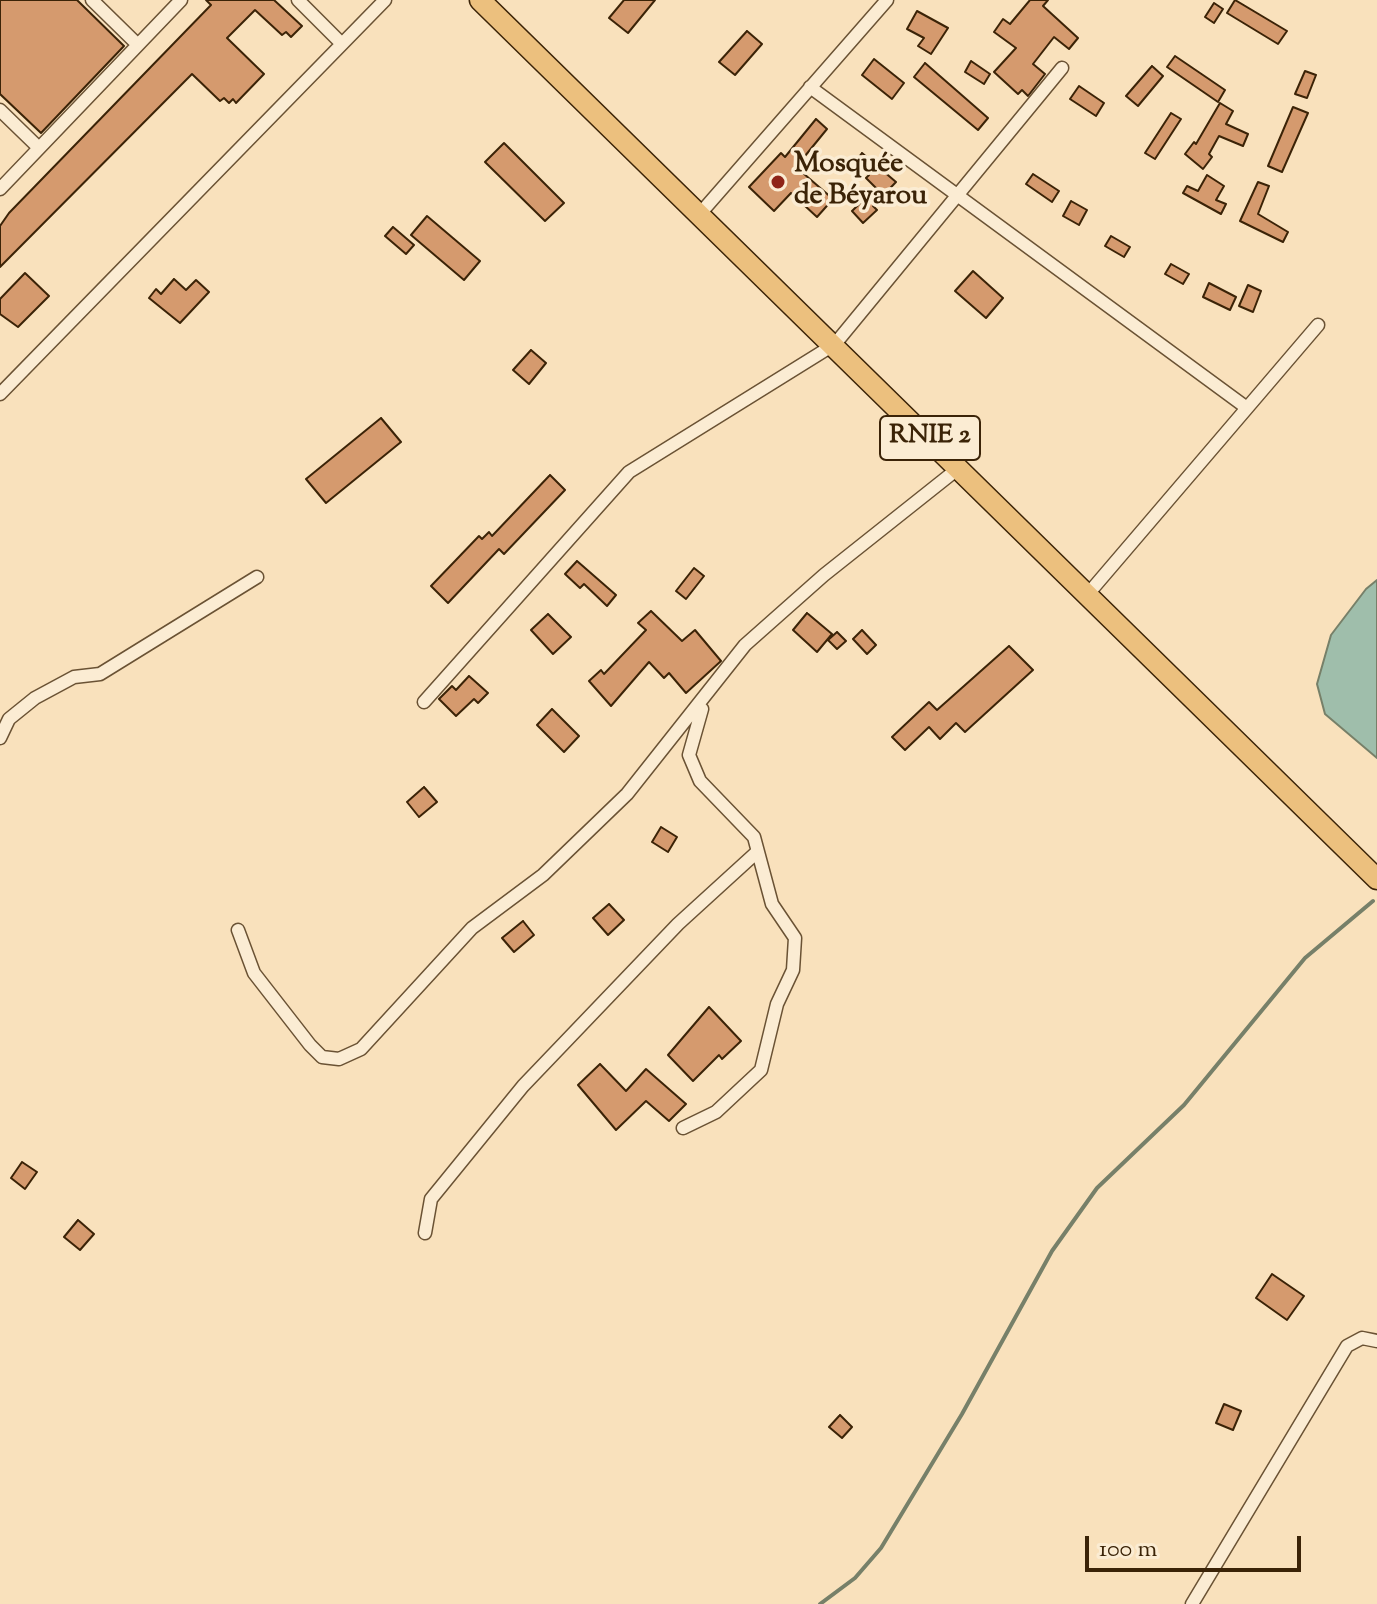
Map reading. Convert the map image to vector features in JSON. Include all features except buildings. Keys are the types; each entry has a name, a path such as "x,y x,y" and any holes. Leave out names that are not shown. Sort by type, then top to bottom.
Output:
{"main road":[{"name":"RNIE 2","path":"480,0 698,216 835,344 1377,879"}],"street":[{"path":"92,0 138,45"},
{"path":"0,189 181,0"},
{"path":"298,0 342,44"},
{"path":"0,394 385,0"},
{"path":"698,216 887,0"},
{"path":"424,702 629,472 835,344 1062,68"},
{"path":"810,87 1247,408"},
{"path":"0,110 39,148"},
{"path":"1088,594 1318,325"},
{"path":"238,930 254,973 322,1057 339,1059 361,1049 472,928 543,875 627,794 745,645 813,585 960,467"},
{"path":"0,738 9,719 35,698 74,677 100,674 257,577"},
{"path":"683,1128 716,1112 761,1070 777,1004 793,970 795,938 772,904 754,837 700,781 689,755 696,723 710,692"},
{"path":"425,1233 431,1199 523,1086 678,924 757,852"},
{"path":"1192,1604 1347,1346 1362,1338 1377,1341"}],"shaded area":[{"path":"1377,580 1377,758 1325,714 1317,684 1331,635 1366,589"}],"waterway":[{"path":"820,1604 855,1578 881,1548 962,1414 1052,1251 1097,1188 1184,1105 1305,958 1373,901"}],"place":[{"name":"Mosquée de Béyarou","path":"778,182"}]}
